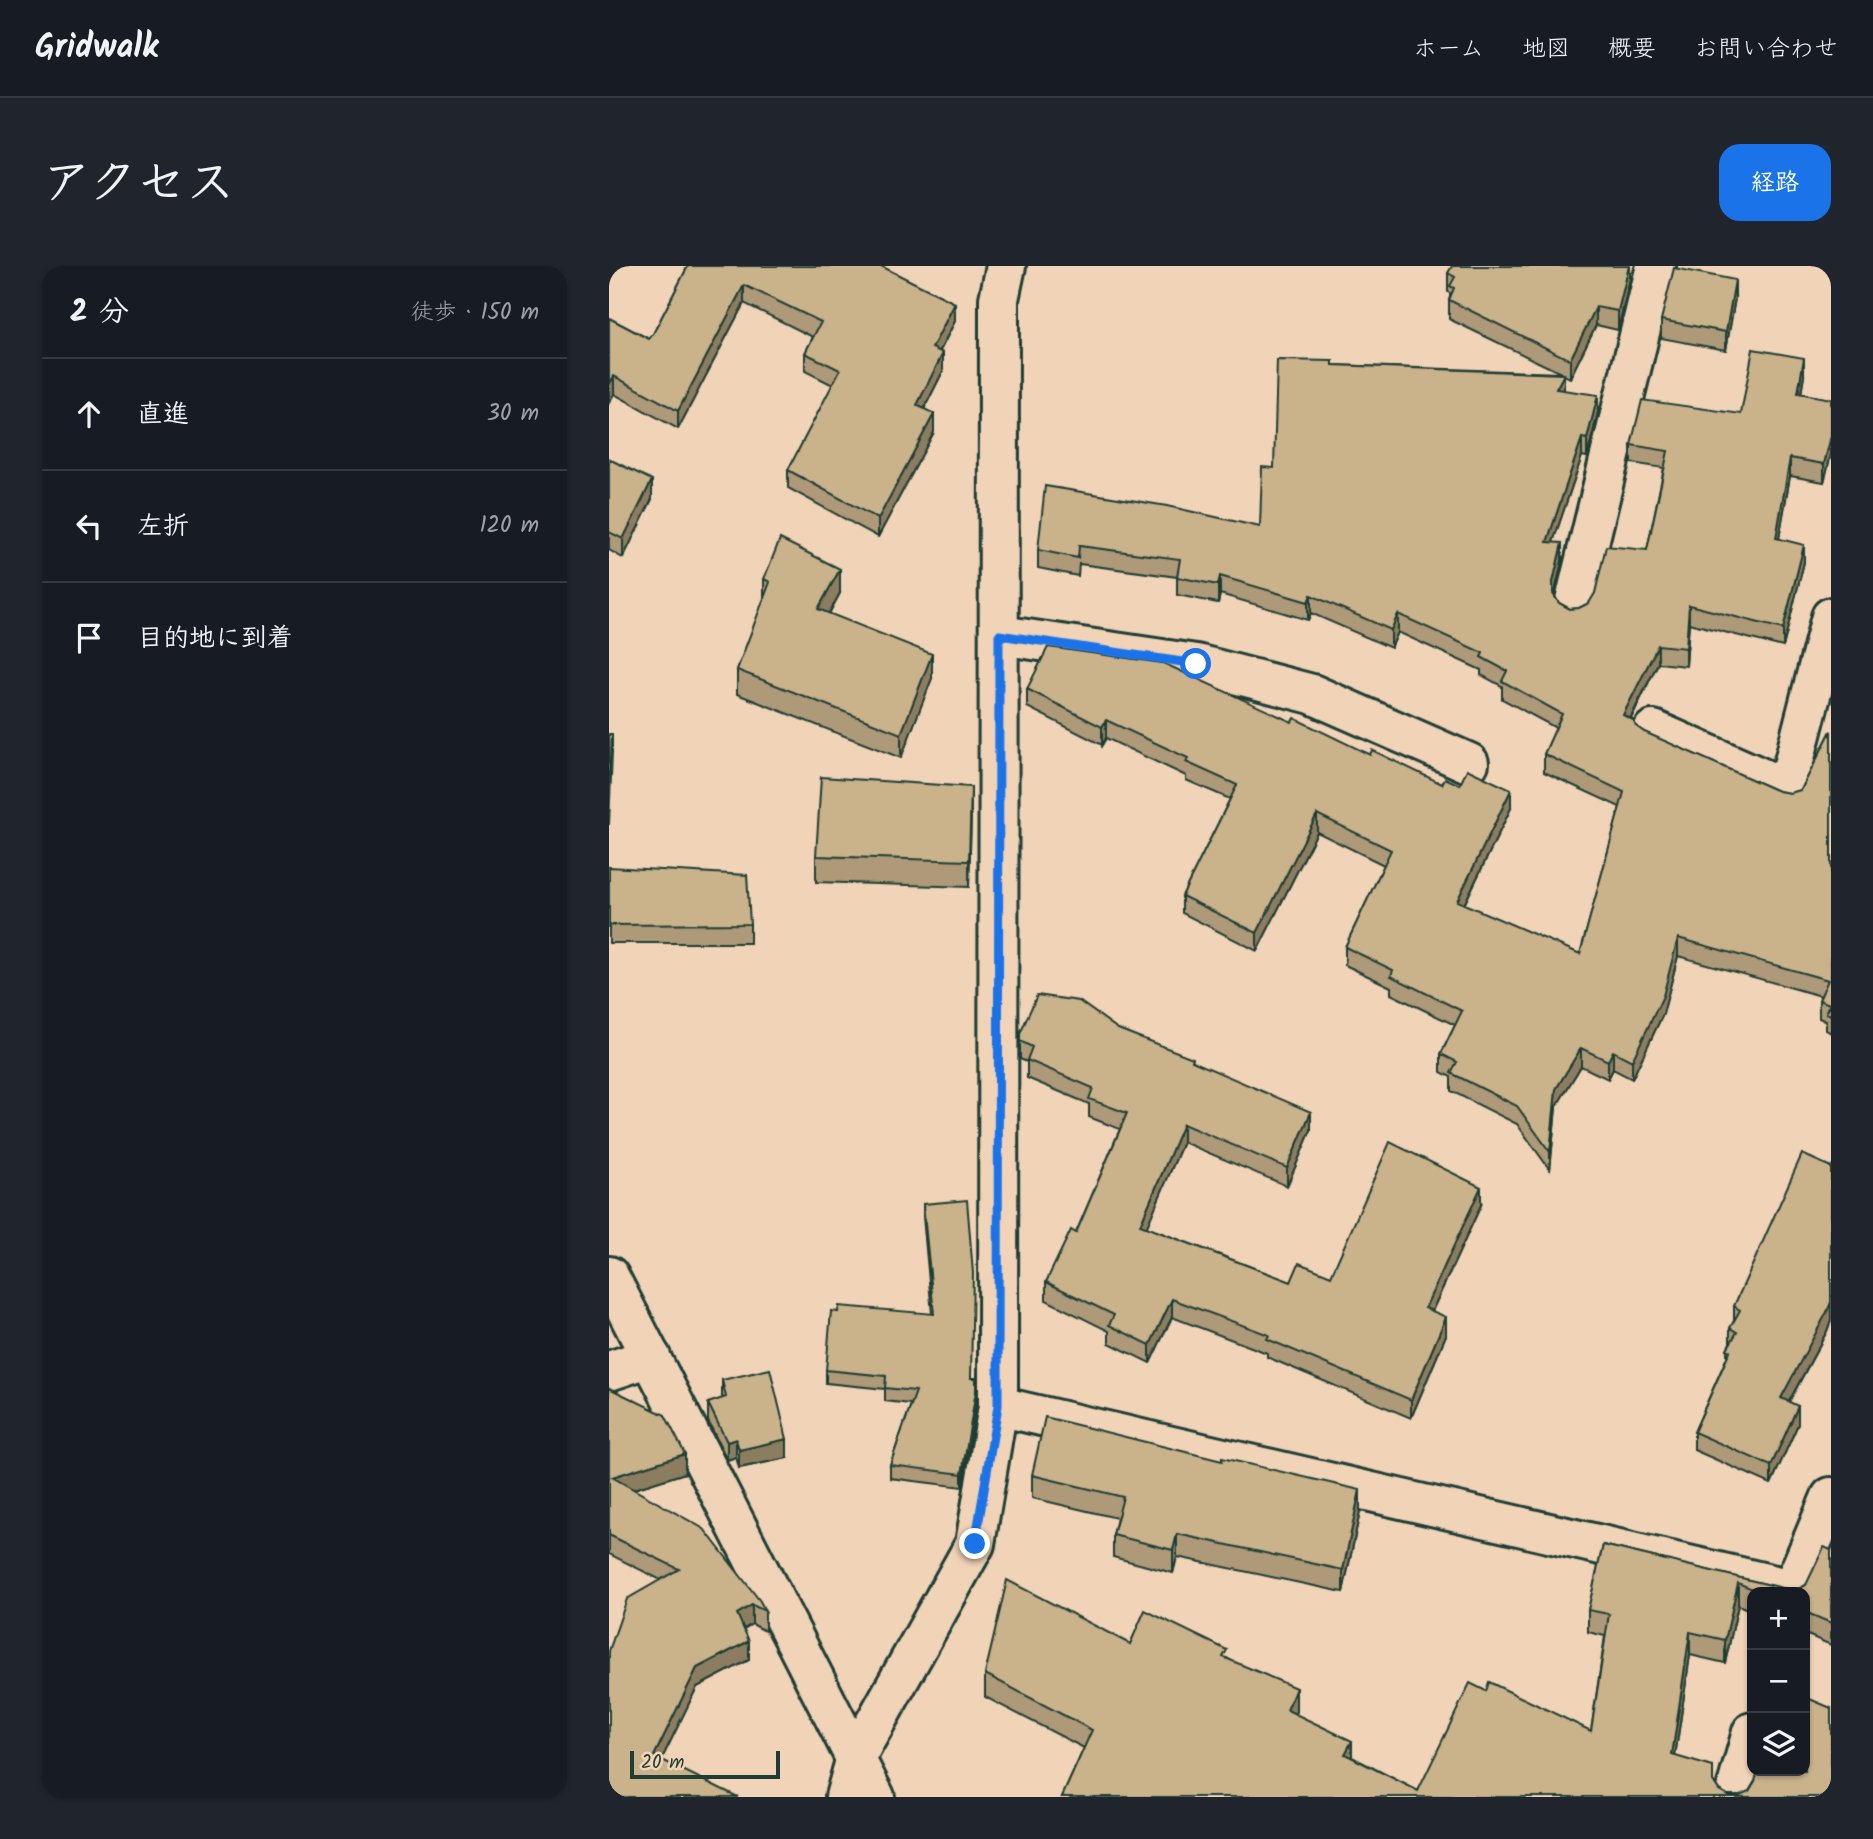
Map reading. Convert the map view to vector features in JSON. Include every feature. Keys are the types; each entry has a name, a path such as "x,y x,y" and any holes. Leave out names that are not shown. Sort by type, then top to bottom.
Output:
{"street":[{"path":"845,1797 856,1757 975,1544 998,1406 999,299 1006,266"},
{"path":"1574,605 1656,266"},
{"path":"1653,730 1787,789 1831,617"},
{"path":"999,635 1196,664 1312,694 1469,763"},
{"path":"609,1276 875,1797"},
{"path":"609,1371 651,1357"},
{"path":"998,1406 1778,1587"},
{"path":"1792,1587 1831,1497"},
{"path":"1734,1797 1747,1750"}],"building":[{"path":"688,266 881,266 955,303 932,348 943,353 917,405 934,414 878,519 788,470 840,370 805,353 821,322 744,285 678,411 614,376 609,385 609,318 649,339"},
{"path":"1452,266 1629,266 1618,311 1596,307 1570,360 1449,300 1454,288 1450,286 1455,277 1448,273"},
{"path":"1674,268 1735,280 1726,332 1661,320"},
{"path":"1753,349 1804,358 1798,393 1831,399 1831,436 1824,464 1790,458 1776,538 1804,545 1783,629 1689,605 1686,648 1658,645 1623,715 1633,720 1644,732 1778,791 1790,793 1801,790 1831,731 1831,1015 1826,1013 1830,1004 1819,1000 1828,980 1678,938 1663,996 1632,1061 1613,1051 1608,1061 1581,1048 1556,1089 1550,1152 1517,1106 1451,1073 1457,1062 1441,1054 1462,1011 1391,976 1393,970 1345,947 1391,850 1317,814 1257,933 1182,896 1237,785 1186,762 1188,758 1106,720 1102,727 1027,689 1048,647 1163,663 1292,722 1294,718 1370,755 1372,750 1442,784 1445,778 1460,785 1467,769 1511,790 1457,901 1580,954 1624,792 1544,754 1562,714 1502,681 1507,671 1481,657 1483,653 1398,614 1391,630 1311,595 1308,602 1220,576 1218,585 1177,577 1180,559 1079,546 1078,558 1038,550 1045,486 1167,506 1260,527 1262,467 1274,468 1277,360 1333,361 1333,365 1564,374 1556,389 1598,395 1587,439 1582,438 1547,542 1562,543 1553,594 1559,603 1570,609 1579,608 1589,603 1595,593 1606,546 1647,550 1668,451 1631,445 1642,400 1741,414"},
{"path":"609,459 652,480 623,539 609,532"},
{"path":"780,539 840,569 818,609 932,654 901,734 737,670 770,582 764,579"},
{"path":"609,734 612,734 609,806"},
{"path":"821,777 971,787 969,861 816,856"},
{"path":"609,867 747,875 750,924 609,925"},
{"path":"1037,995 1079,1001 1118,1029 1193,1058 1192,1061 1311,1112 1287,1168 1183,1124 1140,1225 1291,1282 1299,1263 1331,1276 1390,1142 1481,1187 1425,1308 1446,1317 1411,1400 1267,1339 1269,1335 1172,1299 1150,1345 1109,1325 1114,1315 1046,1282 1071,1230 1076,1233 1127,1113 1089,1099 1093,1088 1027,1060 1032,1047 1020,1041 1020,1034"},
{"path":"1802,1154 1831,1167 1831,1302 1781,1398 1798,1406 1771,1466 1694,1432 1730,1351 1727,1349 1737,1332 1730,1328 1740,1310 1734,1306"},
{"path":"967,1200 973,1273 971,1378 976,1378 976,1391 962,1474 890,1465 916,1391 885,1388 886,1376 826,1370 831,1311 838,1312 839,1306 934,1314 923,1204"},
{"path":"770,1369 787,1439 739,1450 736,1439 727,1442 708,1403 726,1397 722,1380"},
{"path":"609,1388 665,1415 685,1454 612,1477 704,1529 765,1611 752,1605 737,1614 749,1641 697,1668 654,1756 738,1797 609,1797 609,1651 627,1599 679,1569 609,1535"},
{"path":"1045,1417 1222,1461 1222,1458 1360,1490 1343,1570 1177,1534 1173,1550 1113,1535 1123,1497 1032,1475"},
{"path":"1603,1545 1778,1587 1748,1587 1738,1583 1725,1640 1690,1632 1672,1755 1713,1767 1713,1781 1719,1790 1728,1795 1740,1795 1749,1791 1756,1776 1810,1776 1810,1699 1831,1708 1831,1797 1062,1797 1092,1730 985,1674 1007,1580 1130,1644 1145,1610 1227,1650 1223,1657 1296,1688 1287,1710 1352,1741 1345,1754 1418,1791 1470,1683 1486,1691 1489,1682 1591,1731 1609,1614 1588,1610"},
{"path":"1824,1547 1831,1550 1831,1623 1810,1614 1810,1587 1802,1587 1806,1585"}],"route":[{"path":"975,1544 998,1406 999,635 1196,664"}]}
